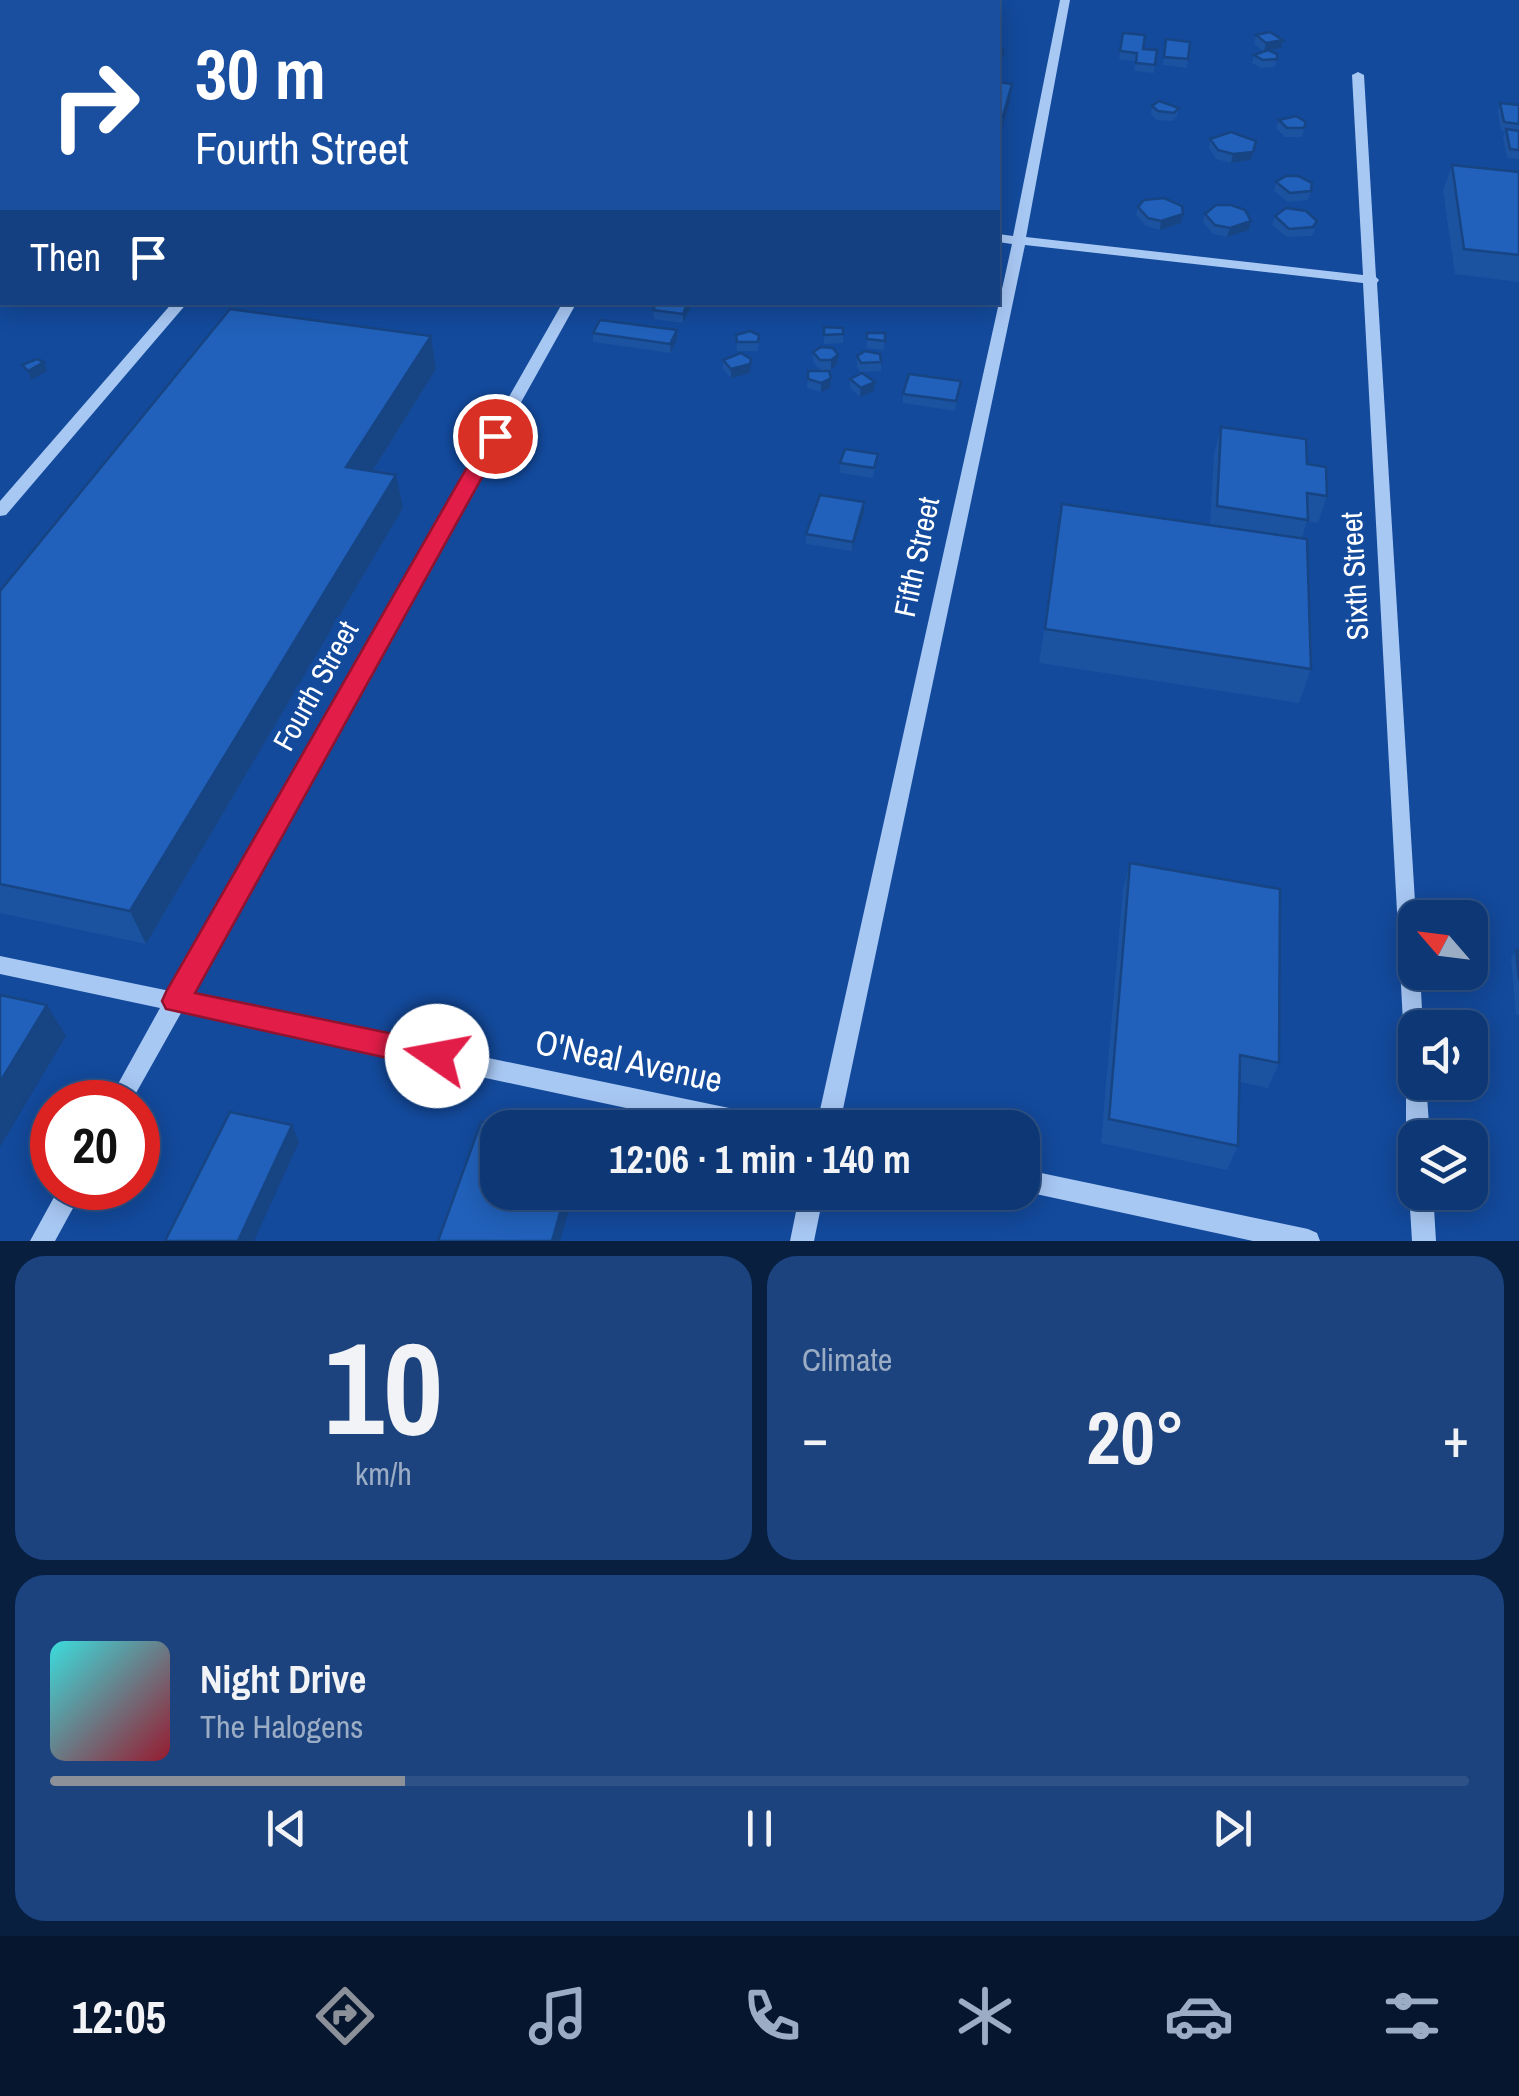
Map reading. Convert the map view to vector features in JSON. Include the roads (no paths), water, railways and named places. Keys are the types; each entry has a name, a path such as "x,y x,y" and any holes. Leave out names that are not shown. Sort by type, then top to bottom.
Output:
{"lane":[{"name":"Fifth Street","path":"831,1110 1019,240 1065,0"},
{"name":"Sixth Street","path":"1358,75 1412,1010"},
{"path":"1000,238 1372,280"},
{"path":"0,512 178,305"},
{"name":"Fourth Street","path":"132,1080 568,305"},
{"name":"O'Neal Avenue","path":"0,965 688,1110"},
{"path":"1040,1184 1308,1241"},
{"path":"42,1241 60,1210"},
{"path":"802,1241 808,1210"},
{"path":"1423,1210 1424,1241"}]}
